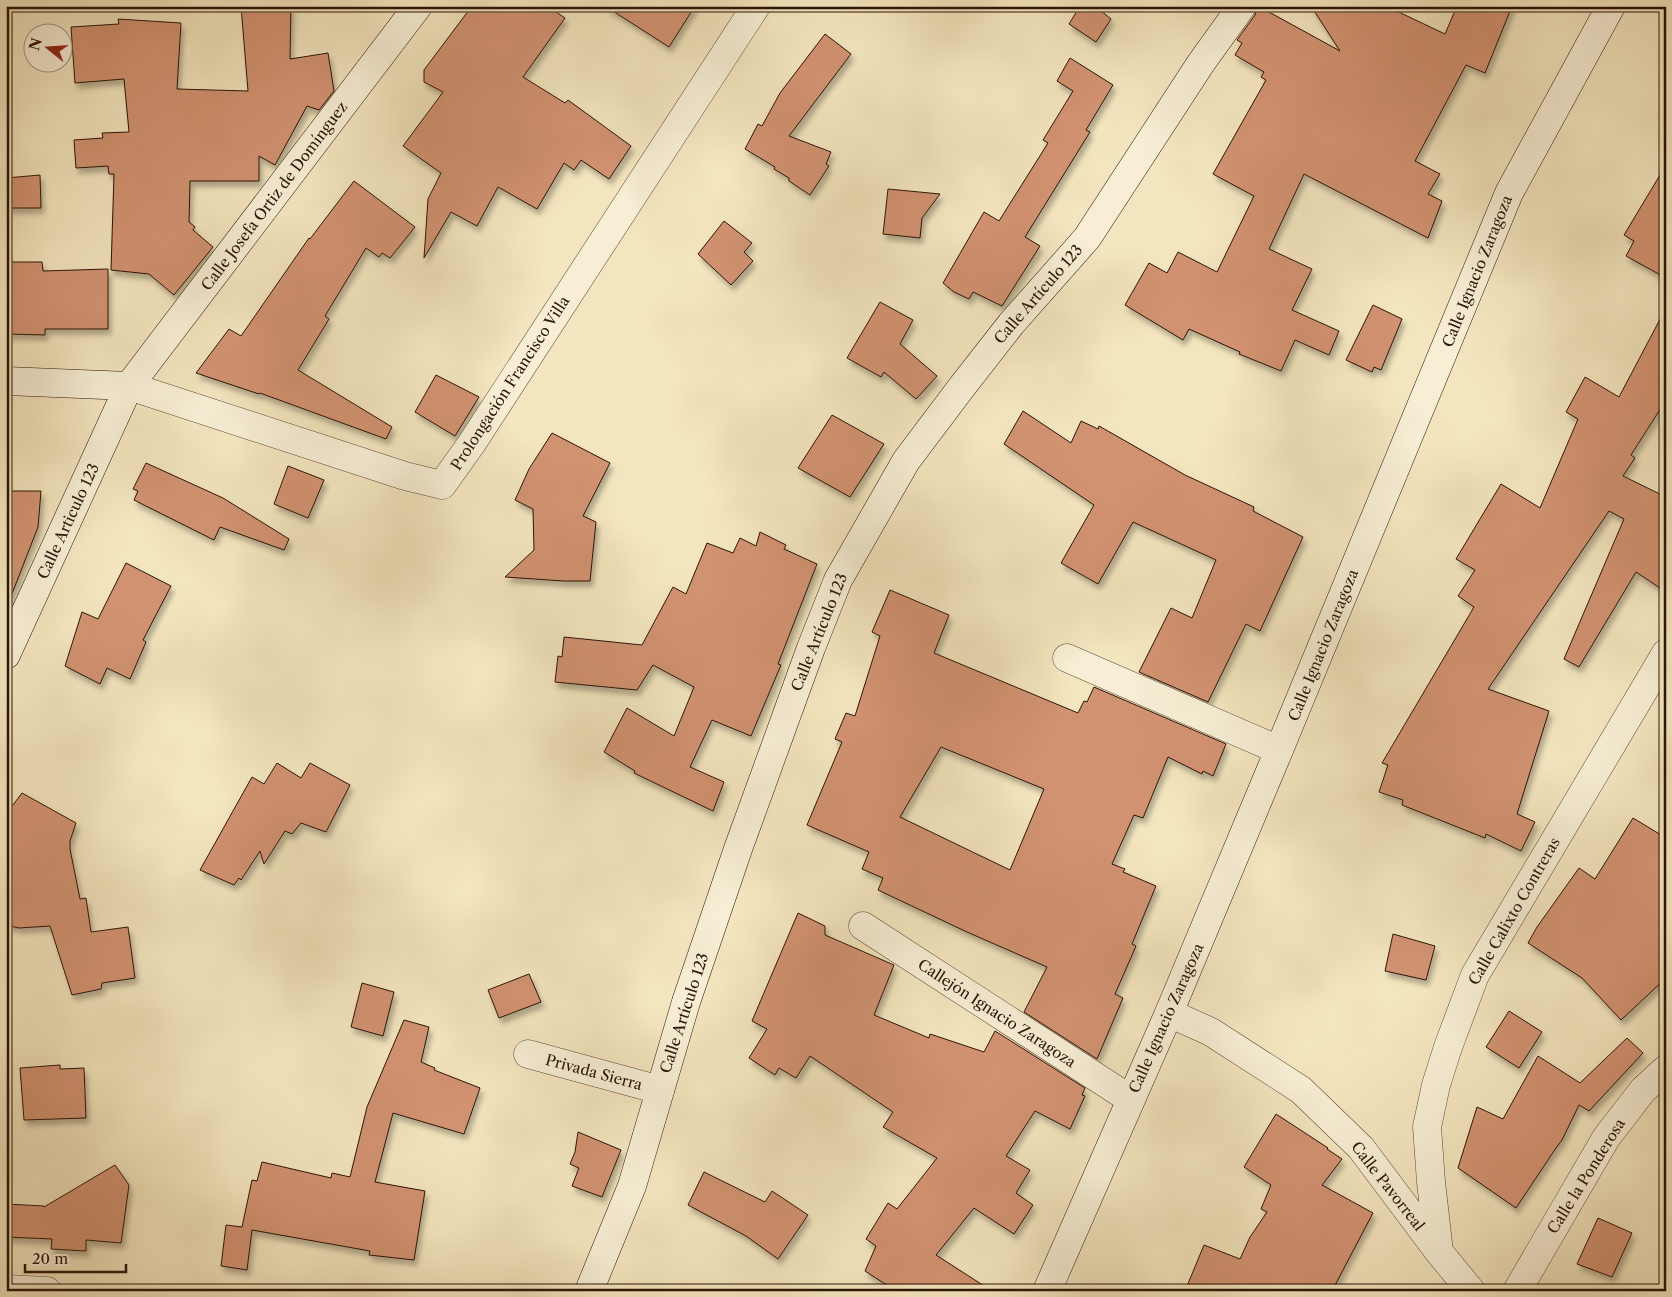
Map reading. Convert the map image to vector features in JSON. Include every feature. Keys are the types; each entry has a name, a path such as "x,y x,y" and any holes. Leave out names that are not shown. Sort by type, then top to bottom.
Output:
{"street":[{"name":"Calle Josefa Ortiz de Domínguez","path":"129,386 418,6"},
{"name":"Prolongación Francisco Villa","path":"129,386 406,476 442,485 472,443 756,6"},
{"name":"Calle Artículo 123","path":"589,1291 632,1186 686,1002 738,849 811,648 838,580 906,461 1011,324 1087,238 1201,63 1242,6"},
{"name":"Calle Ignacio Zaragoza","path":"1047,1291 1169,1013 1508,193 1611,6"},
{"path":"6,381 129,386"},
{"name":"Calle Articulo 123","path":"8,647 129,386"},
{"name":"Calle Calixto Contreras","path":"1440,1252 1431,1182 1427,1127 1436,1085 1475,975 1666,653"},
{"path":"1067,658 1279,750"},
{"name":"Callejón Ignacio Zaragoza","path":"864,926 1130,1099"},
{"name":"Calle Pavorreal","path":"1169,1013 1211,1032 1301,1090 1361,1148 1471,1291"},
{"name":"Privada Sierra","path":"528,1054 660,1090"},
{"name":"Calle la Ponderosa","path":"1517,1291 1606,1138 1643,1090 1666,1069"},
{"path":"6,1289 47,1291"}],"building":[{"path":"241,6 291,6 290,59 328,53 334,91 319,110 307,106 275,165 259,156 259,181 190,181 189,222 195,227 193,230 213,247 174,295 149,274 111,270 114,174 109,174 108,166 76,168 74,140 103,138 102,133 129,132 124,79 75,83 72,27 119,24 118,19 181,23 177,89 248,91"},
{"path":"472,6 547,6 565,18 523,77 565,103 568,100 631,146 609,179 581,160 574,170 564,163 537,209 498,187 477,226 451,212 424,258 428,199 441,173 403,146 443,92 424,82 424,70"},
{"path":"605,6 695,6 669,47"},
{"path":"1080,6 1095,6 1111,19 1096,42 1069,24"},
{"path":"1258,6 1340,51 1311,6 1386,6 1445,34 1457,6 1512,6 1485,73 1466,65 1415,161 1440,174 1428,194 1442,201 1428,238 1304,174 1269,249 1312,269 1292,310 1339,331 1329,355 1295,340 1281,371 1239,354 1240,352 1189,329 1183,340 1125,305 1149,263 1167,273 1178,252 1217,272 1254,196 1213,174 1266,80 1261,77 1264,72 1235,55 1242,43 1237,40 1255,15"},
{"path":"825,34 851,54 789,136 831,152 826,164 829,166 810,195 774,169 775,167 745,149 758,124 762,126 780,93"},
{"path":"1070,58 1113,85 1086,130 1090,132 1025,237 1040,246 1002,306 973,292 969,299 954,292 943,283 984,212 999,221 1048,143 1043,140 1073,91 1057,81"},
{"path":"1666,165 1666,278 1626,256 1634,241 1624,235"},
{"path":"40,175 41,208 6,208 6,178"},
{"path":"354,181 415,227 390,258 382,253 379,257 366,248 325,316 329,319 298,370 392,427 386,439 260,393 196,373 229,329 241,336 309,238"},
{"path":"888,189 940,194 922,218 920,238 883,234"},
{"path":"724,221 752,243 744,252 753,261 731,285 698,254"},
{"path":"7,262 42,262 43,271 108,269 108,329 45,329 45,335 6,334"},
{"path":"880,302 913,320 900,344 937,376 916,399 884,372 881,377 847,358"},
{"path":"1373,305 1402,319 1381,370 1374,367 1372,372 1346,360"},
{"path":"1666,308 1666,400 1631,455 1635,458 1623,476 1666,497 1666,592 1636,572 1579,667 1564,659 1624,519 1609,511 1488,689 1549,711 1517,814 1535,822 1521,851 1486,834 1485,838 1402,805 1403,800 1379,792 1388,765 1382,763 1474,607 1458,596 1475,570 1456,559 1501,484 1540,508 1578,419 1566,412 1585,377 1619,397"},
{"path":"436,375 479,397 455,436 415,412"},
{"path":"1023,411 1071,443 1081,421 1098,429 1099,426 1185,475 1254,507 1253,511 1303,537 1260,631 1246,624 1208,702 1139,672 1171,608 1192,618 1216,560 1133,522 1098,584 1061,563 1094,505 1004,444"},
{"path":"832,415 884,444 850,497 798,468"},
{"path":"552,433 610,463 583,516 596,522 590,581 505,577 534,550 533,509 515,500 529,469"},
{"path":"146,463 223,498 289,539 284,550 220,527 214,540 134,500 138,491 133,489"},
{"path":"288,466 324,480 308,518 274,504"},
{"path":"8,491 41,491 38,527 8,604 6,604 6,503 8,503"},
{"path":"760,532 786,545 784,549 817,564 778,664 781,665 751,736 712,720 690,767 724,782 713,811 634,773 635,771 604,752 627,708 674,736 694,687 653,665 637,690 555,682 558,656 562,657 564,637 642,645 673,587 686,594 707,543 733,553 740,538 756,546"},
{"path":"126,563 171,586 143,640 146,642 130,679 107,668 100,684 65,666 82,612 98,619"},
{"path":"890,590 949,615 934,653 1078,713 1084,701 1087,702 1094,687 1226,744 1213,776 1203,771 1202,774 1168,757 1143,818 1134,815 1112,864 1125,869 1123,872 1156,886 1132,944 1136,946 1115,994 1123,998 1097,1059 1024,1012 1047,967 878,890 883,878 862,869 869,852 807,825 842,742 835,739 846,713 855,716 880,636 872,632","holes":["941,747 1044,789 1010,870 900,817"]},
{"path":"277,763 301,778 310,763 350,785 326,832 301,823 292,834 285,831 264,864 260,851 241,880 239,878 234,885 200,870 252,777 264,784"},
{"path":"22,793 76,823 70,841 70,849 80,899 86,898 91,932 128,927 135,978 102,983 101,989 72,995 50,926 19,928 6,925 6,814"},
{"path":"1633,818 1666,838 1666,978 1621,1020 1582,978 1528,943 1537,927 1579,868 1595,879"},
{"path":"798,913 825,926 825,935 894,965 874,1015 929,1038 930,1034 984,1052 995,1031 1085,1088 1082,1095 1085,1096 1070,1129 1035,1111 1006,1156 1030,1170 1016,1193 1033,1205 1014,1234 974,1208 936,1255 992,1291 896,1291 865,1271 876,1246 866,1239 888,1203 897,1209 937,1158 883,1127 893,1112 810,1056 796,1078 779,1068 775,1075 749,1058 767,1029 752,1021"},
{"path":"1393,934 1435,946 1426,980 1385,971"},
{"path":"529,974 541,1002 499,1018 488,990"},
{"path":"362,983 394,992 383,1036 351,1027"},
{"path":"1509,1011 1542,1032 1519,1068 1486,1047"},
{"path":"404,1020 429,1027 421,1062 435,1068 434,1070 480,1088 464,1134 393,1113 375,1182 425,1191 414,1260 369,1255 370,1251 252,1230 247,1270 221,1266 226,1225 242,1227 252,1180 257,1181 262,1162 331,1178 332,1173 350,1177 367,1107"},
{"path":"1627,1038 1643,1053 1589,1111 1579,1105 1562,1140 1516,1208 1458,1168 1477,1107 1503,1119 1538,1056 1580,1083"},
{"path":"60,1065 60,1069 84,1068 86,1118 24,1120 20,1068"},
{"path":"1276,1114 1342,1159 1322,1185 1373,1213 1332,1291 1185,1291 1204,1245 1240,1259 1250,1237 1267,1212 1261,1209 1271,1185 1244,1167"},
{"path":"578,1132 621,1150 602,1197 572,1186 579,1168 570,1164 575,1152"},
{"path":"115,1165 129,1185 121,1243 86,1240 86,1251 51,1249 52,1239 6,1237 6,1204 44,1207"},
{"path":"704,1172 765,1202 772,1191 808,1215 778,1259 746,1236 688,1205"},
{"path":"1598,1218 1632,1233 1612,1277 1577,1264"}]}
